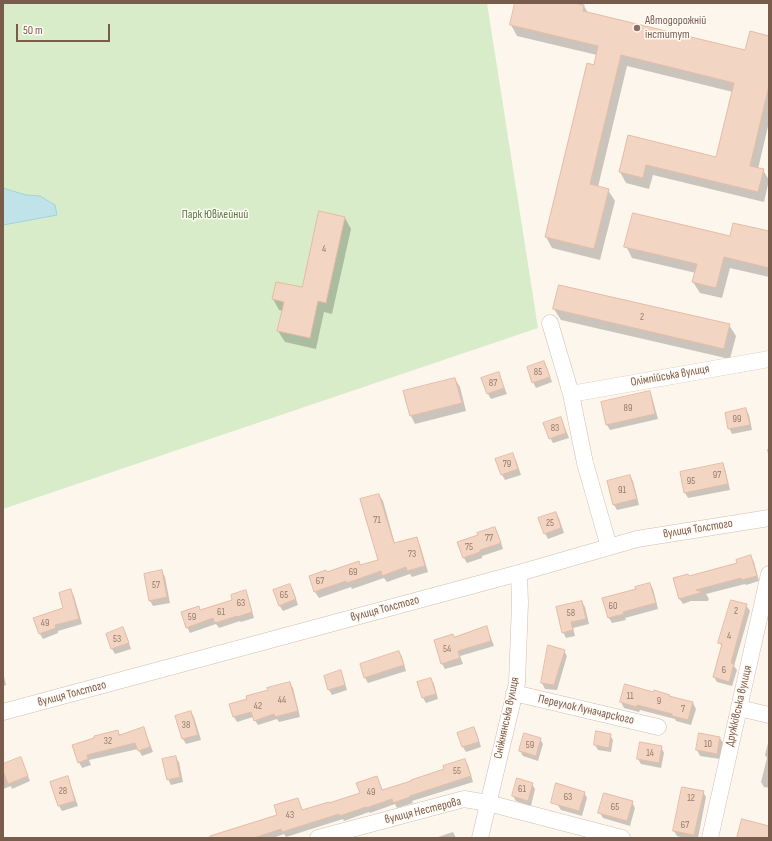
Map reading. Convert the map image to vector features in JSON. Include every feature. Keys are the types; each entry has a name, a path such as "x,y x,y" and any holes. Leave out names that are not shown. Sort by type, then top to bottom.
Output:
{"street":[{"path":"550,323 572,394 585,463 609,547"},
{"name":"Олімпійська вулиця","path":"572,394 769,359"},
{"name":"вулиця Толстого","path":"3,712 637,539 769,518"},
{"name":"Сніжнянська вулиця","path":"480,838 517,683 520,603 519,572"},
{"name":"Дружківська вулиця","path":"710,838 769,574"},
{"name":"Переулок Луначарского","path":"514,693 658,727"},
{"path":"739,708 769,715"},
{"name":"вулиця Нестерова","path":"318,838 464,800 488,803 622,838"}],"green space":[{"name":"Парк Ювілейний","path":"3,3 487,3 538,328 3,509"}],"water":[{"path":"3,187 26,195 40,196 55,205 57,215 3,225"}],"building":[{"path":"515,3 574,3 584,5 583,11 745,50 750,31 769,36 769,86 750,166 764,169 758,192 646,165 643,178 619,172 628,135 716,157 734,83 621,55 590,184 609,189 594,249 545,237 587,63 594,65 598,46 510,25"},
{"path":"319,211 345,217 326,303 318,301 310,338 277,331 284,302 272,299 276,282 302,287"},
{"path":"633,213 730,236 733,223 769,231 769,268 724,257 716,288 692,282 697,264 624,247"},
{"path":"559,285 730,324 724,349 553,309"},
{"path":"544,361 550,377 532,383 527,367"},
{"path":"499,372 504,388 487,394 481,378"},
{"path":"455,378 462,403 410,416 403,391"},
{"path":"650,391 655,414 606,425 601,402"},
{"path":"746,408 750,425 728,429 725,413"},
{"path":"561,417 566,433 549,439 543,423"},
{"path":"513,453 518,469 501,475 495,459"},
{"path":"723,463 728,484 684,493 680,472"},
{"path":"630,475 637,499 613,505 607,481"},
{"path":"379,494 394,543 417,537 425,566 407,571 406,567 382,576 381,571 347,583 346,581 314,592 309,576 326,570 327,572 359,561 360,565 378,560 360,499"},
{"path":"556,512 561,528 544,534 538,518"},
{"path":"495,527 501,543 463,558 457,542"},
{"path":"751,555 757,576 742,580 741,578 696,590 703,592 679,599 673,578 688,574 689,576 737,563 736,560"},
{"path":"162,570 167,597 149,601 144,574"},
{"path":"650,583 656,603 623,612 624,614 608,618 602,598 636,589 635,587"},
{"path":"290,584 296,599 279,606 273,590"},
{"path":"71,589 79,619 55,625 56,628 39,634 33,618 63,608 59,593"},
{"path":"246,590 252,612 215,623 213,618 186,628 181,612 199,606 200,610 232,600 231,595"},
{"path":"731,600 747,604 731,663 734,664 729,682 713,677 722,644 718,643"},
{"path":"582,601 586,619 571,622 573,630 562,633 556,607"},
{"path":"487,626 491,641 458,651 460,658 441,664 434,640 453,634 454,637"},
{"path":"123,627 129,643 111,649 106,634"},
{"path":"548,645 565,650 554,685 541,683"},
{"path":"399,651 404,665 364,678 360,664"},
{"path":"341,670 345,685 328,690 324,676"},
{"path":"431,678 436,694 422,698 417,682"},
{"path":"290,682 298,711 275,717 274,714 254,721 251,712 233,717 229,704 247,699 246,696 268,690 267,688"},
{"path":"625,684 653,692 654,690 670,695 669,696 693,702 688,720 672,716 672,714 637,705 636,707 620,702"},
{"path":"191,711 198,735 182,739 175,716"},
{"path":"144,727 150,747 138,751 135,743 87,755 88,759 78,763 72,745 94,738 94,736 118,730 119,735"},
{"path":"474,727 479,742 462,747 457,733"},
{"path":"596,731 611,734 609,748 594,745"},
{"path":"524,733 541,738 536,756 519,751"},
{"path":"699,733 720,737 717,754 696,750"},
{"path":"640,742 662,746 659,763 637,759"},
{"path":"176,756 180,777 167,780 162,759"},
{"path":"21,757 28,776 8,784 3,771 3,764"},
{"path":"465,759 471,776 393,803 392,799 340,816 339,814 282,832 281,829 254,838 210,838 210,836 277,815 274,805 298,798 302,810 360,793 356,783 377,776 382,790 444,769 443,766"},
{"path":"68,776 75,801 58,806 50,782"},
{"path":"517,778 533,783 528,801 512,796"},
{"path":"556,783 585,792 579,811 551,803"},
{"path":"682,787 704,791 694,835 673,831"},
{"path":"604,793 633,801 627,821 598,813"},
{"path":"742,819 769,826 769,838 737,838"}],"place":[{"name":"Автодорожній інститут","path":"637,28"}]}
